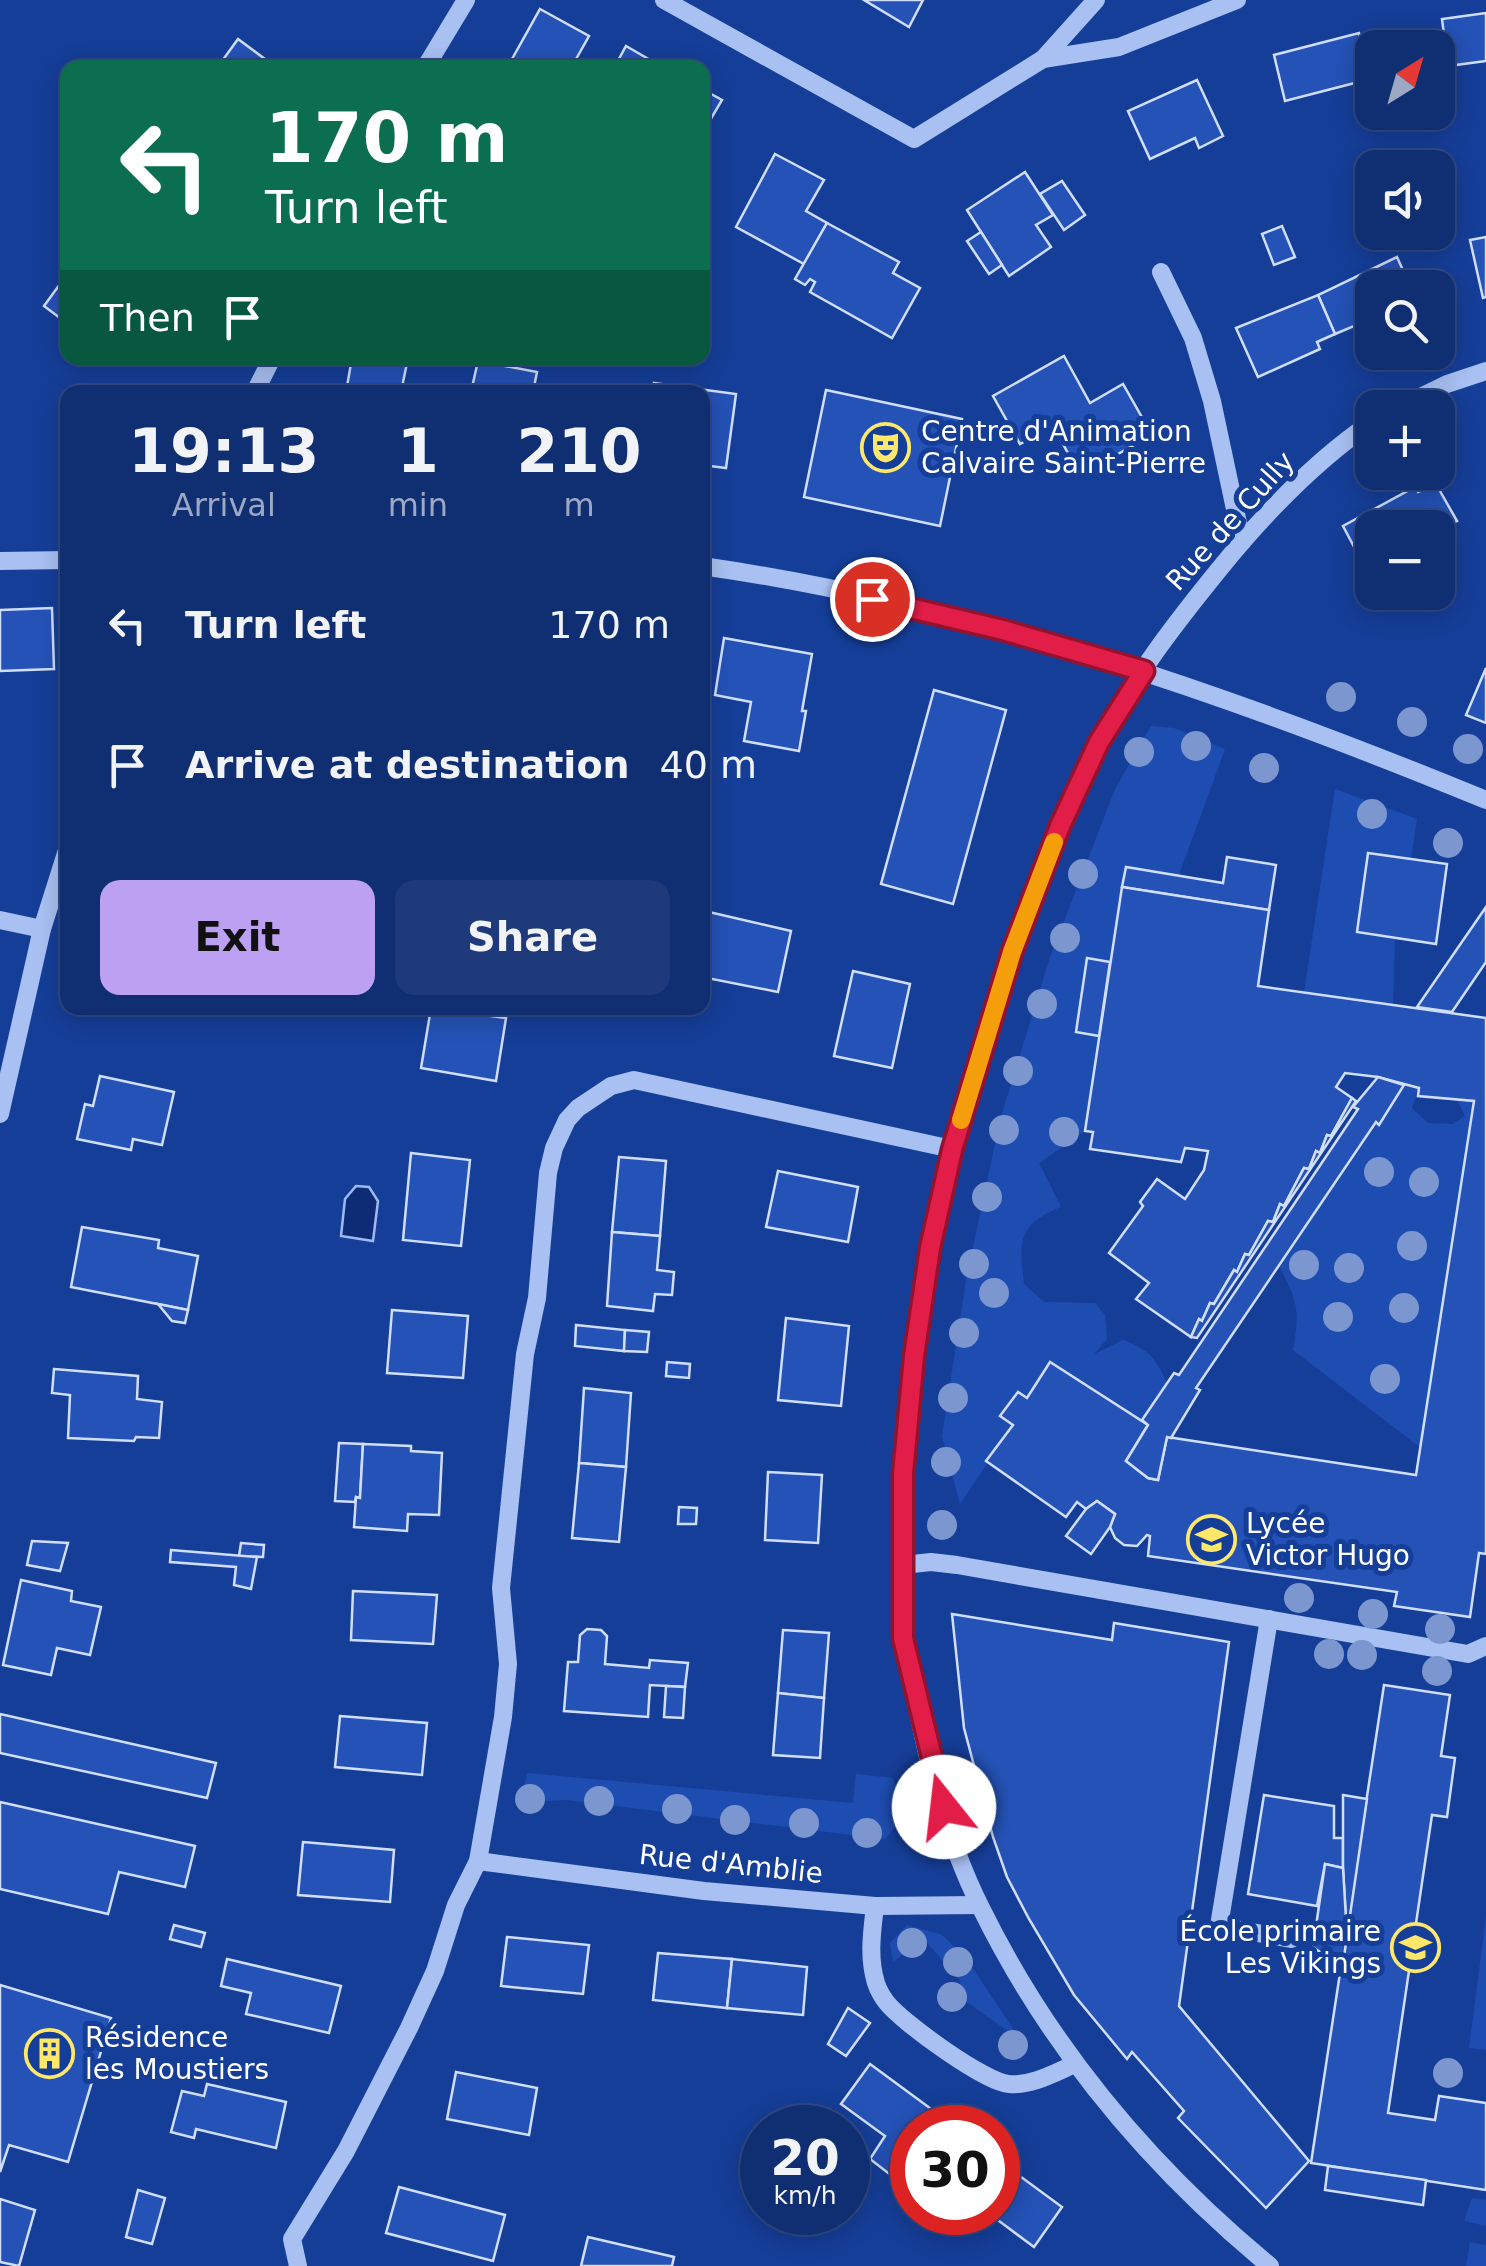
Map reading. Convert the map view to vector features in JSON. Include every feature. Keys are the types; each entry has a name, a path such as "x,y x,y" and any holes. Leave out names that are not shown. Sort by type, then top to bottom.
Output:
{"street":[{"path":"430,60 466,0"},
{"path":"664,0 914,139 1042,59 1096,0"},
{"path":"1042,59 1118,47 1237,0"},
{"path":"1161,272 1193,338 1212,401 1242,542"},
{"path":"1433,390 1486,370"},
{"name":"Rue de Cully","path":"1270,2266 1156,2163 1076,2064 1021,1981 979,1905 934,1774 903,1638 903,1474 914,1356 930,1248 952,1150 1012,952 1060,826 1099,742 1172,629 1242,542 1324,458 1355,435"},
{"path":"0,561 60,560"},
{"path":"710,567 953,618 1144,671 1205,690 1486,800"},
{"path":"0,1114 42,929 60,873"},
{"path":"0,920 42,929"},
{"path":"298,2266 292,2238 346,2150 408,2028 435,1972 456,1906 478,1862 506,1682 502,1588 525,1354 537,1298 548,1174 567,1120 590,1097 634,1080 952,1150"},
{"path":"903,1564 957,1564 1468,1654 1486,1646"},
{"path":"1270,1619 1219,1926 1290,1939"},
{"name":"Rue d'Amblie","path":"478,1862 704,1891 875,1906 979,1905"},
{"path":"875,1906 870,1954 877,1984 887,2003 924,2033 956,2058 1004,2084 1024,2084 1076,2064"}],"shaded area":[{"path":"1151,726 1174,728 1225,749 1179,875 1126,867 1110,962 1087,958 1076,1031 1099,1036 1085,1131 1039,1163 1061,1207 1029,1227 1022,1256 1024,1284 1044,1302 1095,1303 1105,1315 1107,1339 1094,1354 1123,1340 1131,1343 1151,1356 1167,1384 1142,1420 1050,1363 1027,1398 1018,1392 1001,1415 1013,1425 960,1504 942,1436 966,1280 1000,1120 1049,960 1115,789"},
{"path":"1335,789 1417,819 1411,859 1357,932 1395,938 1393,1004 1304,992"},
{"path":"1404,1085 1419,1088 1412,1108 1428,1123 1453,1124 1465,1116 1458,1102 1460,1097 1474,1101 1421,1448 1293,1350 1296,1306 1279,1266"},
{"path":"356,1186 369,1187 378,1201 373,1241 341,1236 345,1199"},
{"path":"527,1773 853,1803 856,1774 893,1778 906,1816 885,1839 567,1800 522,1802"},
{"path":"1486,1917 1486,2050 1469,2048"},
{"path":"907,1925 942,1935 965,1957 1024,2045 1022,2055 1015,2060 1002,2055 1012,2034 964,2000 960,1981 923,1938 893,1962 890,1943"},
{"path":"1472,2198 1486,2200 1486,2226 1464,2221"},
{"path":"1470,2242 1486,2245 1486,2266 1466,2266"}],"building":[{"path":"864,0 923,0 909,27"},
{"path":"540,9 589,36 576,60 511,60"},
{"path":"1486,13 1486,61 1455,65 1455,30 1443,30 1442,19"},
{"path":"1355,34 1355,83 1285,101 1274,55"},
{"path":"238,39 266,60 223,60"},
{"path":"626,46 650,60 618,60"},
{"path":"1197,80 1223,136 1199,148 1195,138 1150,159 1128,111"},
{"path":"710,93 722,100 710,120"},
{"path":"775,154 824,180 806,211 827,223 804,264 736,227"},
{"path":"1025,172 1053,215 1036,225 1051,247 1009,276 967,210"},
{"path":"1062,181 1085,215 1064,230 1040,194"},
{"path":"827,223 899,262 893,273 920,288 892,338 810,292 815,282 810,279 805,285 795,279"},
{"path":"1282,226 1295,257 1274,265 1262,234"},
{"path":"981,232 1002,265 989,274 967,241"},
{"path":"1486,237 1486,297 1483,298 1470,240"},
{"path":"1397,257 1403,270 1370,270"},
{"path":"1355,277 1355,328 1335,334 1318,295"},
{"path":"60,284 60,318 44,306"},
{"path":"1318,295 1335,334 1317,342 1320,349 1258,377 1236,328"},
{"name":"Centre d'Animation Calvaire Saint-Pierre","path":"1064,356 1090,403 1123,384 1152,435 1080,475 1053,426 1020,444 993,396"},
{"path":"351,365 407,365 402,385 347,385"},
{"path":"477,365 537,372 534,385 473,385"},
{"name":"Centre d'Animation Calvaire Saint-Pierre","path":"826,390 962,419 940,526 804,497"},
{"path":"710,391 736,394 726,468 710,466"},
{"path":"1409,490 1439,490 1451,510 1373,510"},
{"path":"1355,520 1355,549 1343,526"},
{"path":"52,608 54,669 0,671 0,610"},
{"path":"724,638 812,654 799,751 744,741 751,702 715,695"},
{"path":"1486,668 1486,723 1466,715"},
{"path":"934,690 1006,710 953,904 881,884"},
{"path":"1368,853 1447,864 1436,944 1357,932"},
{"path":"1227,857 1276,865 1269,910 1122,887 1126,867 1223,883"},
{"path":"1122,887 1269,910 1258,986 1486,1018 1486,1554 1479,1553 1470,1617 1394,1606 1397,1592 1148,1556 1150,1536 1137,1546 1124,1545 1110,1527 1115,1514 1097,1501 1086,1509 1077,1502 1066,1517 986,1461 1013,1425 1000,1416 1018,1392 1027,1398 1050,1362 1148,1425 1126,1461 1148,1478 1158,1480 1167,1437 1416,1475 1474,1101 1418,1096 1419,1088 1345,1073 1336,1087 1352,1098 1331,1136 1327,1135 1320,1153 1316,1151 1309,1169 1304,1168 1284,1206 1280,1204 1273,1222 1268,1221 1249,1255 1245,1254 1237,1272 1234,1270 1214,1304 1210,1303 1202,1321 1199,1319 1191,1337 1136,1299 1149,1283 1109,1253 1157,1179 1185,1199 1204,1170 1208,1151 1185,1148 1181,1162 1090,1149 1093,1132 1085,1131"},
{"path":"1486,907 1486,962 1452,1012 1417,1007"},
{"path":"710,912 791,931 778,992 710,979"},
{"path":"1087,958 1110,962 1099,1036 1076,1032"},
{"path":"853,971 910,984 892,1068 834,1056"},
{"path":"430,1015 506,1018 496,1081 421,1068"},
{"path":"100,1076 174,1092 162,1145 133,1139 131,1150 77,1139 85,1104 93,1106"},
{"path":"1378,1077 1404,1085 1196,1388 1200,1390 1171,1438 1167,1437 1158,1480 1148,1478 1126,1461 1148,1425 1142,1420 1174,1373 1179,1375 1358,1109 1353,1107"},
{"path":"1352,1098 1356,1101 1197,1338 1191,1337 1199,1319 1202,1321 1234,1270 1237,1272 1245,1254 1249,1255 1268,1221 1273,1222 1280,1204 1284,1206 1304,1168 1309,1169 1316,1151 1320,1153 1327,1135 1331,1136"},
{"path":"411,1153 470,1160 461,1246 403,1240"},
{"path":"619,1157 666,1161 660,1236 612,1232"},
{"path":"778,1171 858,1187 848,1242 766,1227"},
{"path":"82,1227 159,1240 158,1248 198,1256 188,1310 71,1287"},
{"path":"612,1232 660,1236 657,1270 674,1272 672,1295 655,1294 653,1311 607,1306"},
{"path":"158,1304 188,1310 185,1323 172,1321"},
{"path":"392,1310 468,1316 463,1378 387,1373"},
{"path":"786,1318 849,1326 841,1406 778,1400"},
{"path":"576,1325 625,1330 624,1351 575,1346"},
{"path":"625,1330 649,1332 647,1352 624,1351"},
{"path":"667,1362 690,1364 689,1378 666,1376"},
{"path":"54,1369 138,1376 137,1399 162,1402 159,1438 68,1438 70,1395 52,1393"},
{"path":"584,1388 631,1393 626,1467 579,1463"},
{"path":"339,1443 363,1444 360,1498 356,1497 355,1502 335,1501"},
{"path":"363,1444 411,1446 411,1451 442,1453 439,1515 408,1514 407,1531 354,1527"},
{"path":"579,1463 626,1467 619,1542 572,1538"},
{"path":"768,1472 822,1475 818,1543 765,1540"},
{"path":"1097,1501 1115,1514 1091,1554 1066,1536"},
{"path":"679,1507 697,1508 696,1524 678,1524"},
{"path":"32,1541 68,1543 60,1571 27,1565"},
{"path":"241,1543 264,1545 263,1557 239,1556"},
{"path":"171,1550 257,1557 251,1589 234,1585 236,1567 170,1562"},
{"path":"21,1580 72,1591 71,1601 101,1607 90,1655 57,1648 51,1675 3,1665"},
{"path":"353,1591 437,1595 433,1644 351,1640"},
{"path":"952,1614 1112,1640 1114,1623 1229,1642 1179,2006 1309,2161 1266,2208 1178,2118 1184,2111 1132,2052 1127,2059 1074,1995 1029,1919 1007,1877 993,1837 964,1728"},
{"path":"587,1629 601,1630 607,1636 605,1664 649,1668 650,1660 688,1663 685,1687 650,1685 648,1717 564,1711 568,1662 578,1662 580,1635"},
{"path":"783,1630 829,1633 824,1698 778,1693"},
{"name":"École primaire Les Vikings","path":"1384,1685 1450,1695 1441,1756 1455,1758 1447,1817 1432,1815 1388,2113 1435,2120 1439,2096 1486,2103 1486,2190 1311,2163"},
{"path":"666,1686 685,1687 683,1718 664,1717"},
{"path":"778,1693 824,1698 820,1758 773,1755"},
{"path":"0,1714 216,1763 207,1798 0,1753"},
{"path":"340,1716 427,1723 422,1775 335,1767"},
{"path":"1264,1795 1334,1806 1334,1838 1343,1838 1343,1868 1325,1864 1317,1906 1248,1894"},
{"path":"1343,1795 1367,1799 1347,1936 1343,1868"},
{"path":"0,1802 195,1846 185,1887 119,1872 108,1914 0,1889"},
{"path":"303,1842 394,1850 390,1902 298,1895"},
{"path":"1325,1864 1343,1868 1347,1936 1344,1957 1313,1947"},
{"path":"174,1925 205,1933 201,1947 170,1939"},
{"path":"507,1937 589,1945 583,1994 501,1986"},
{"path":"658,1953 732,1959 727,2008 653,2000"},
{"path":"227,1959 341,1986 329,2033 246,2014 251,1993 221,1986"},
{"path":"732,1959 807,1967 803,2015 727,2008"},
{"name":"Résidence les Moustiers","path":"0,1985 111,2018 68,2162 9,2145 0,2172"},
{"path":"848,2008 870,2023 846,2056 828,2044"},
{"path":"870,2064 926,2105 890,2105 890,2174 870,2159 885,2136 870,2125 870,2105 841,2104"},
{"path":"456,2072 537,2088 529,2135 447,2119"},
{"path":"207,2084 286,2102 276,2148 196,2129 194,2138 171,2132 182,2091 204,2096"},
{"path":"1328,2166 1426,2180 1423,2205 1325,2190"},
{"path":"1020,2176 1062,2207 1034,2247 1018,2235"},
{"path":"399,2187 505,2215 493,2261 386,2233"},
{"path":"138,2190 165,2198 152,2244 126,2237"},
{"path":"0,2199 35,2210 19,2266 0,2262"},
{"path":"588,2237 674,2257 672,2266 581,2266"}],"slow traffic":[{"path":"961,1120 1012,952 1054,842"}],"place":[{"name":"Centre d'Animation Calvaire Saint-Pierre","path":"886,447"},
{"name":"Lycée Victor Hugo","path":"1211,1539"},
{"name":"École primaire Les Vikings","path":"1416,1947"},
{"name":"Résidence les Moustiers","path":"50,2053"}],"route":[{"path":"872,599 1003,630 1144,671 1099,742 1060,826 1012,952 952,1150 930,1248 914,1356 903,1474 903,1638 944,1807"}]}
